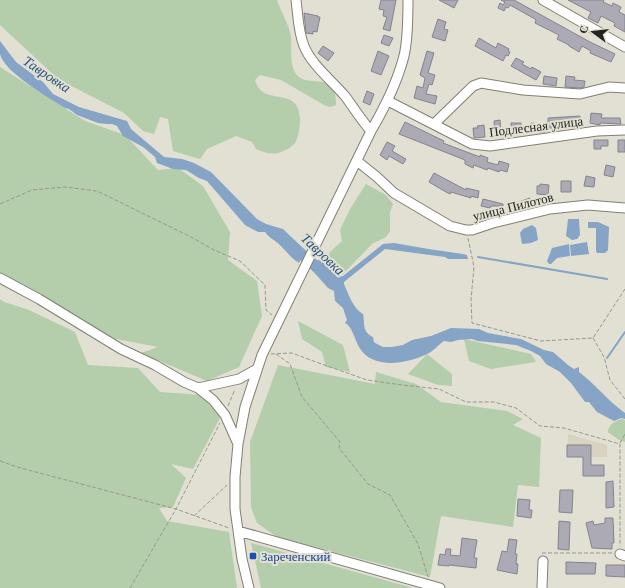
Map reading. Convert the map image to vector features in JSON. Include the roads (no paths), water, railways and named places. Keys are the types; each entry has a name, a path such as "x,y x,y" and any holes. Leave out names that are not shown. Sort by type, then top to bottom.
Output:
{"street":[{"path":"296,0 304,48 371,131"},
{"path":"249,588 242,559 238,531 235,477 238,444 245,407 262,355 292,296 364,145 388,101 404,55 407,31 408,0"},
{"path":"543,0 625,47"},
{"path":"434,124 473,86 481,83 523,90 580,94 609,86 625,88"},
{"name":"Подлесная улица","path":"388,101 472,144 490,146 596,131 625,130"},
{"name":"улица Пилотов","path":"357,161 394,193 450,226 466,230 472,230 493,223 550,209 588,206 625,208"},
{"path":"0,278 39,299 122,349 198,388 213,400 225,415 238,444"},
{"path":"198,388 239,379 257,369"},
{"path":"238,531 435,587"},
{"path":"542,588 543,561"}],"water":[{"path":"0,41 16,62 43,82 53,94 79,107 127,121 131,129 164,157 182,159 194,163 211,172 257,219 266,224 283,229 305,250 299,263 265,232 258,232 245,225 207,181 186,170 173,169 157,163 155,157 143,147 123,136 117,126 98,123 77,115 28,84 3,61 0,54"},
{"path":"568,219 579,219 580,235 577,239 572,240 566,236"},
{"path":"588,222 598,222 609,227 608,250 605,253 597,253 596,228 588,228"},
{"path":"532,225 536,228 538,240 531,243 522,244 520,233 523,229"},
{"path":"587,242 589,254 571,256 570,245"},
{"path":"394,243 463,254 467,255 468,259 448,259 445,257 385,249 344,282 353,304 363,314 367,333 373,337 374,342 383,347 403,345 412,340 431,336 451,328 479,329 488,333 521,339 544,350 553,352 574,369 579,367 579,372 625,413 625,419 621,418 614,421 597,412 589,402 585,402 571,383 560,372 546,364 540,356 516,345 472,339 451,342 444,341 432,351 419,358 390,363 372,359 365,354 359,347 350,327 345,323 347,320 343,308 335,301 334,291 328,288 312,270 317,260 328,263 338,277 343,276 383,244"},
{"path":"569,244 570,256 557,258 549,264 547,261 552,248"}],"waterway":[{"name":"Тавровка","path":"292,246 326,275"},
{"path":"478,257 607,279"},
{"path":"607,358 625,332"}],"place":[{"name":"Зареченский","path":"253,556"}]}
